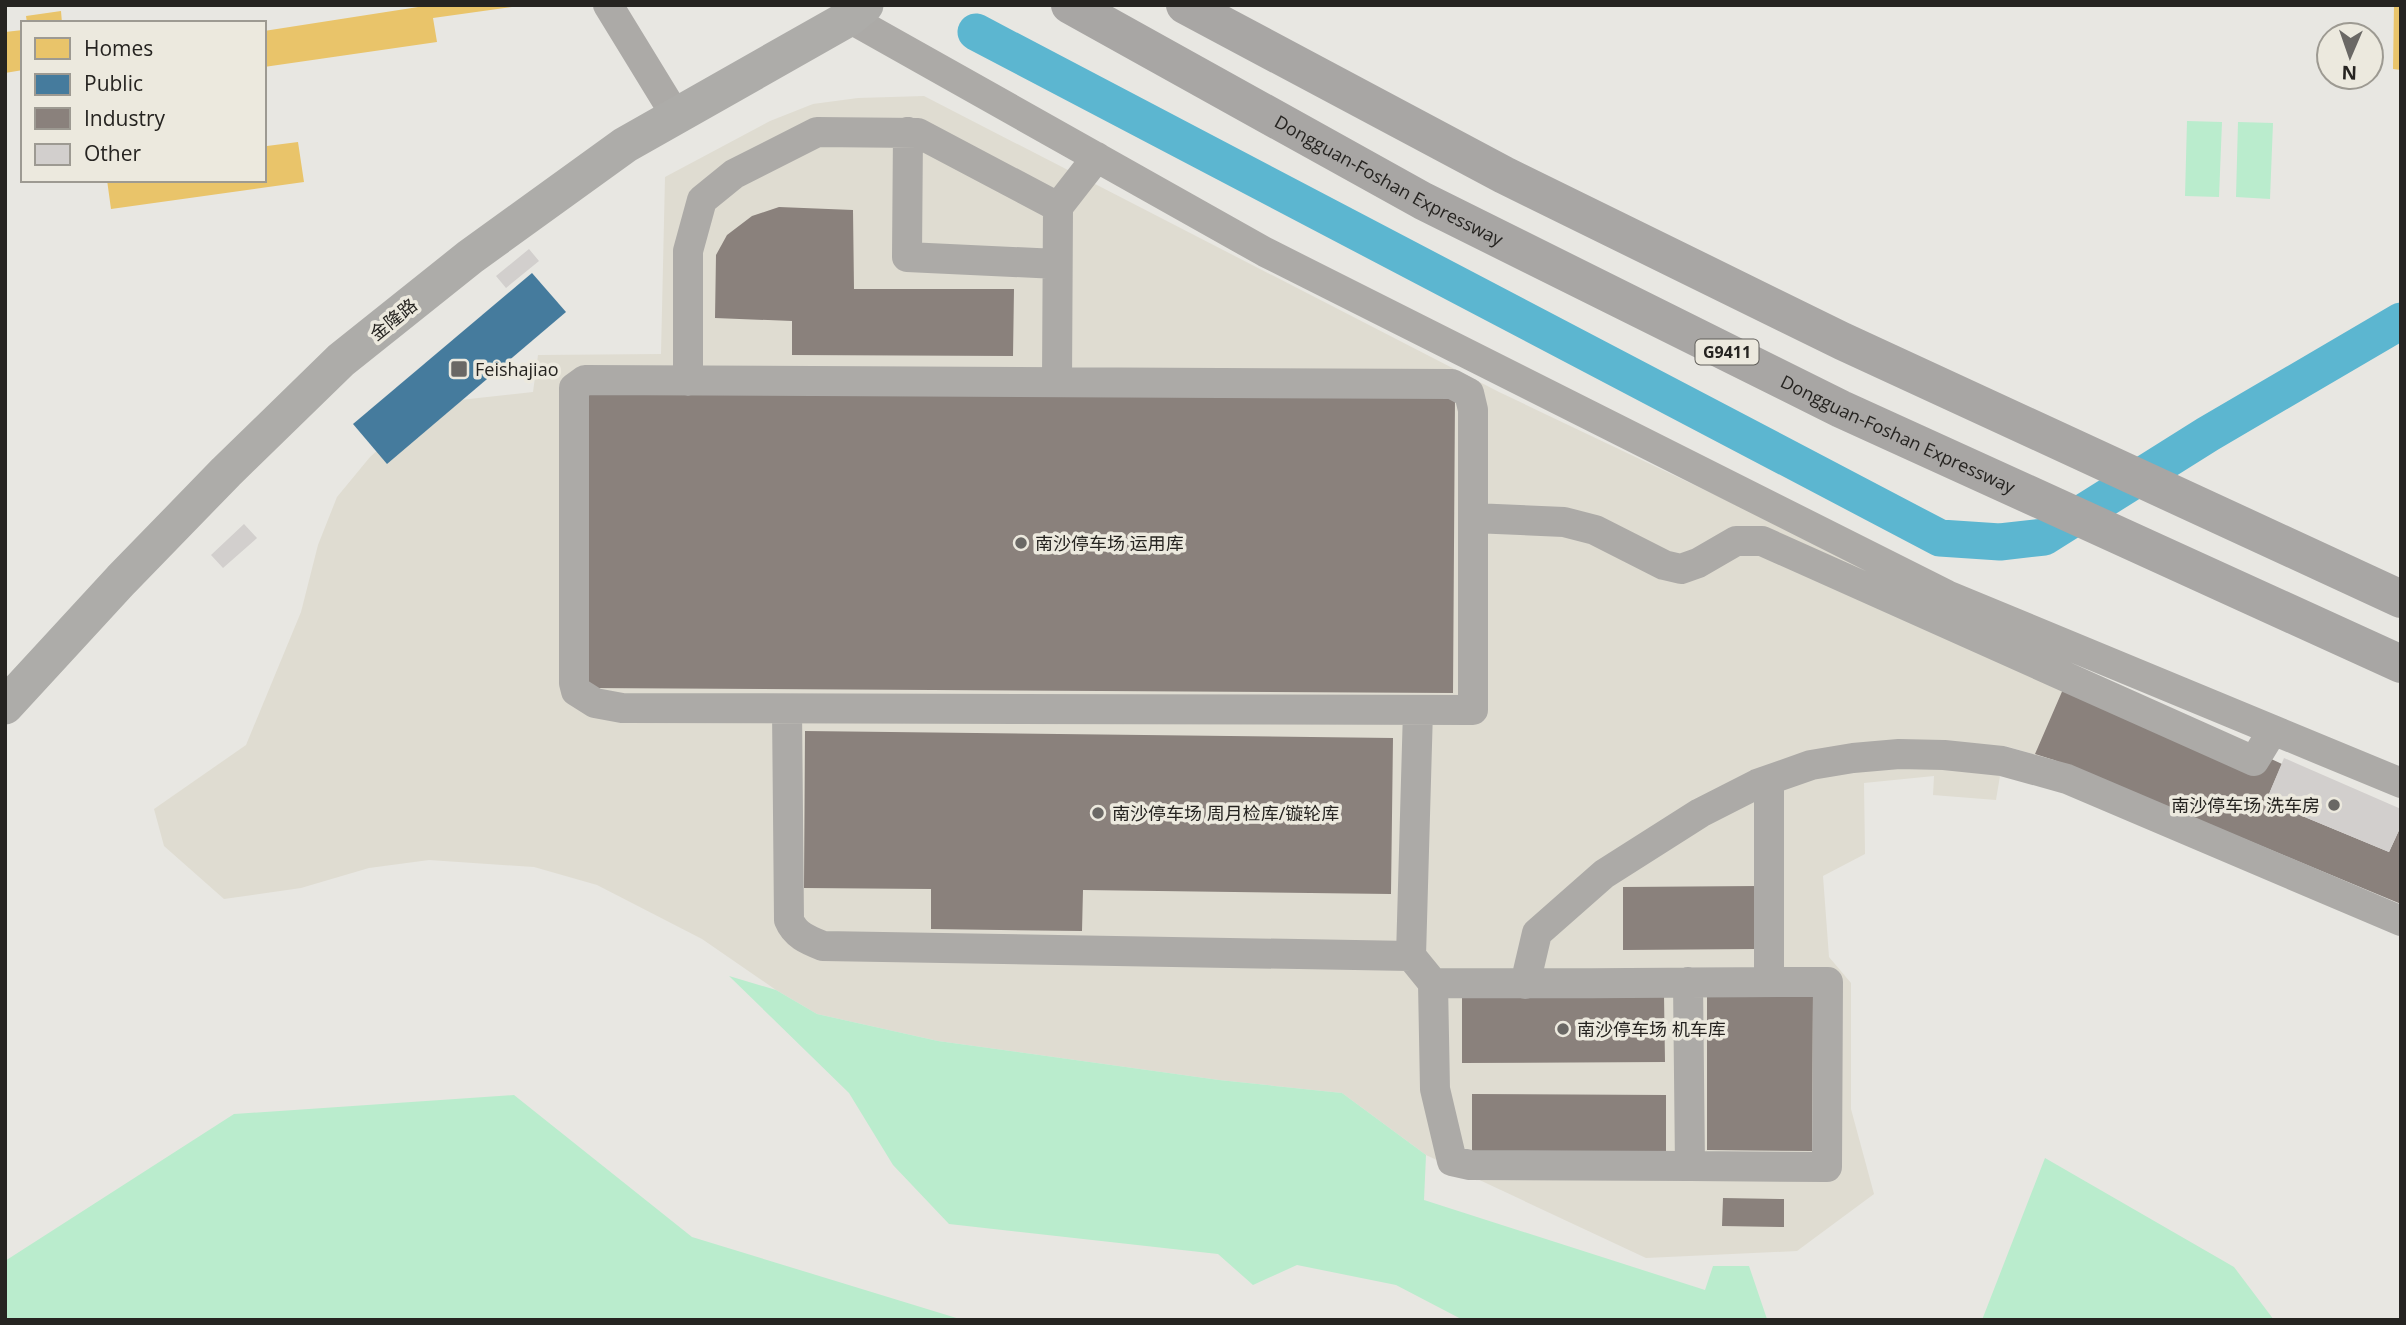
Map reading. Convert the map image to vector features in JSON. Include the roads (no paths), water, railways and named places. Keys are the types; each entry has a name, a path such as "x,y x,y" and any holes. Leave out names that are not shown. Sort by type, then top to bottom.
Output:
{"highway":[{"name":"Dongguan-Foshan Expressway","path":"1070,5 1423,201 1841,409 2401,664"},
{"path":"1185,5 1504,175 1829,335 2401,599"}],"main road":[{"name":"金隆路","path":"5,706 121,580 226,472 341,360 470,257 625,145 857,12"}],"street":[{"path":"608,5 676,116"},
{"path":"857,12 1097,157 1265,252 1947,595 2401,783"},
{"path":"688,381 688,251 702,200 734,174 817,132 918,132 1058,207"},
{"path":"908,132 907,257 1057,264"},
{"path":"1057,382 1058,207 1097,157"},
{"path":"585,380 688,381 1451,384 1469,393 1473,410 1473,710 622,708 595,703 576,691 574,675 574,388 585,380"},
{"path":"1473,518 1564,522 1595,530 1664,565 1681,569 1698,563 1736,541 1762,541 2254,761 2273,730"},
{"path":"787,709 789,919 804,939 823,946 1411,956"},
{"path":"1418,710 1411,956 1433,984 1435,1089 1452,1161 1470,1165 1827,1167 1828,982 1433,984"},
{"path":"1525,984 1537,933 1604,874 1700,813 1769,780 1811,765 1888,755 1944,755 2002,761 2067,779 2401,921"},
{"path":"1769,780 1769,982"},
{"path":"1689,982 1690,1166"}],"waterway":[{"path":"976,32 1940,538 2000,542 2044,537 2208,434 2401,321"}],"place":[{"name":"Feishajiao","path":"459,369"},
{"name":"南沙停车场 运用库","path":"1021,543"},
{"name":"南沙停车场 洗车房","path":"2334,805"},
{"name":"南沙停车场 周月检库/镟轮库","path":"1098,813"},
{"name":"南沙停车场 机车库","path":"1563,1029"}]}
